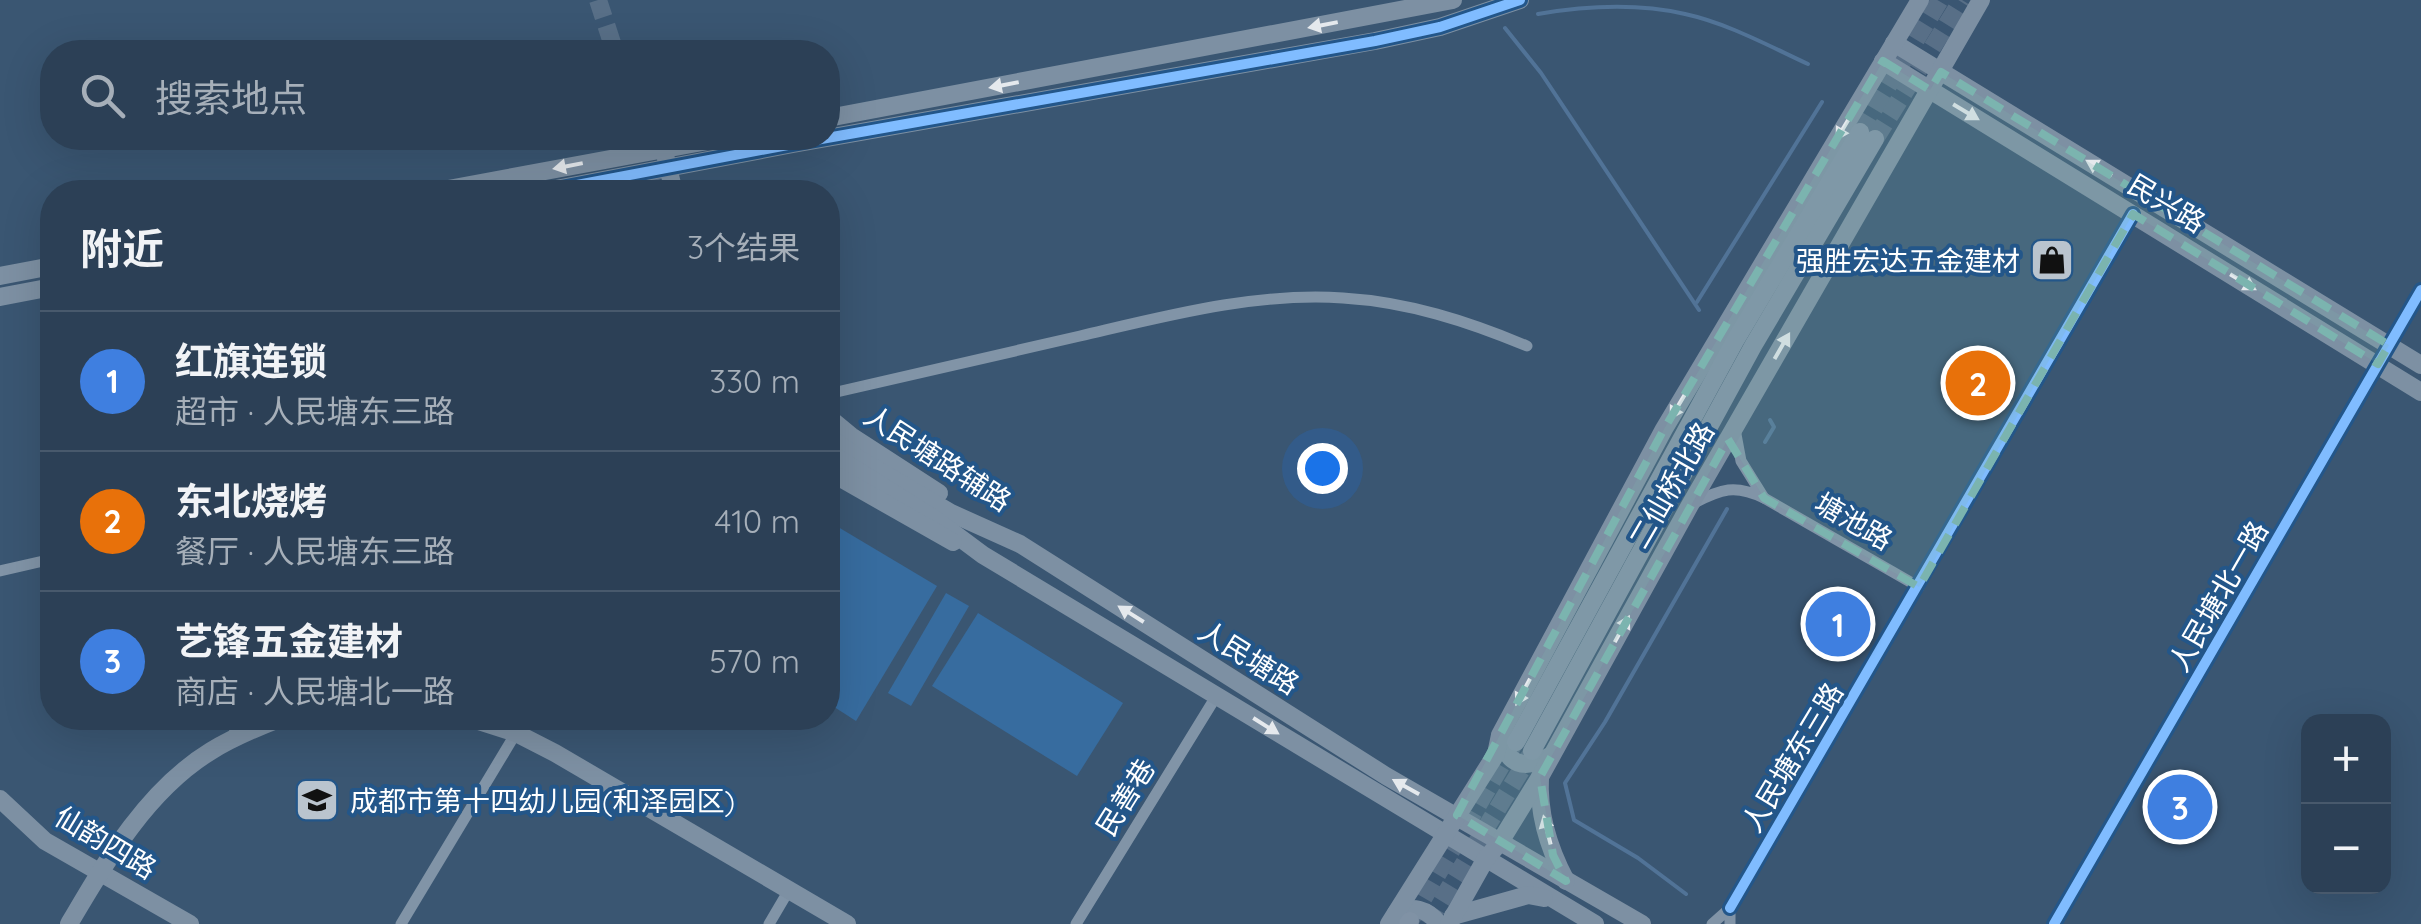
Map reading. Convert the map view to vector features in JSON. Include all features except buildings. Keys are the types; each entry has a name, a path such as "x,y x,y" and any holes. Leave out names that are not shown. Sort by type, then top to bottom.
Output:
{"main road":[{"path":"840,116 1453,0"},
{"path":"840,137 1440,28 1520,0"},
{"path":"1401,920 1443,836 1496,754 1516,743 1664,429 1920,0"},
{"name":"二仙桥北路","path":"1447,921 1540,777 1690,505 1982,0"},
{"name":"民兴路","path":"1894,43 2421,365"},
{"name":"民兴路","path":"1883,61 2421,392"},
{"path":"1552,756 1526,765 1504,752 1516,743 1735,340 1868,135"},
{"path":"495,180 653,150"},
{"path":"664,150 671,180"},
{"path":"637,180 668,168 768,150"},
{"path":"621,156 626,180"},
{"path":"0,276 40,268"},
{"path":"0,297 40,289"},
{"name":"人民塘路辅路","path":"840,426 1020,544"},
{"name":"人民塘路","path":"840,445 952,513 1020,544 1386,776 1642,924"},
{"name":"人民塘路","path":"840,460 936,520 983,555 1443,836 1595,924"},
{"name":"人民塘路辅路","path":"840,478 930,531 983,555"},
{"path":"68,924 138,817 209,752 254,730"},
{"path":"507,730 848,924"},
{"path":"1540,777 1539,796 1553,855 1566,881"},
{"name":"仙韵四路","path":"0,799 44,841 190,924"},
{"path":"1401,920 1411,908 1447,921 1528,895 1551,898"}],"street":[{"name":"人民塘东三路","path":"1712,924 1730,908 2133,214"},
{"name":"人民塘北一路","path":"2054,924 2421,290"},
{"path":"840,391 1118,327 1276,298 1342,298 1407,306 1470,322 1527,346"},
{"path":"1735,428 1741,462 1764,498"},
{"path":"1690,505 1718,490 1734,487 1764,498"},
{"name":"塘池路","path":"1764,498 1919,587"},
{"path":"0,571 40,563"},
{"name":"民善巷","path":"1076,924 1217,695"},
{"path":"235,730 238,737"},
{"path":"402,924 516,733"},
{"path":"769,924 788,890"},
{"path":"1730,908 1730,924"}],"highlighted area":[{"path":"1883,61 1930,90 1941,72 2389,345 2378,364 2133,214 1919,587 1764,498 1728,439 1540,777 1553,855 1566,881 1457,815 1664,429"}],"shaded area":[{"path":"840,528 937,586 856,721 840,711"},
{"path":"946,593 969,606 911,706 888,693"},
{"path":"978,613 1123,703 1077,776 932,686"}],"waterway":[{"path":"1538,14 1611,7 1685,14 1748,36 1808,64"},
{"path":"1505,28 1541,73 1699,310"},
{"path":"1697,302 1822,102"},
{"path":"1765,442 1774,427 1770,420"},
{"path":"1686,894 1638,858 1574,820 1565,783 1605,722 1727,509"}],"tunnel":[{"path":"598,0 611,40"},
{"path":"1860,132 1940,0"},
{"path":"1875,139 1962,0"},
{"path":"646,150 656,180"},
{"path":"1410,921 1515,742"},
{"path":"1427,924 1531,754"}],"cycle path":[{"path":"840,136 1375,41 1440,27 1520,0"},
{"path":"603,180 761,150"},
{"path":"1730,908 2133,214"},
{"path":"2054,924 2421,290"}],"place":[{"name":"强胜宏达五金建材","path":"2052,260"},
{"name":"东北烧烤","path":"1978,383"},
{"name":"红旗连锁","path":"1838,624"},
{"name":"成都市第十四幼儿园(和泽园区)","path":"317,800"},
{"name":"艺锋五金建材","path":"2180,807"}]}
